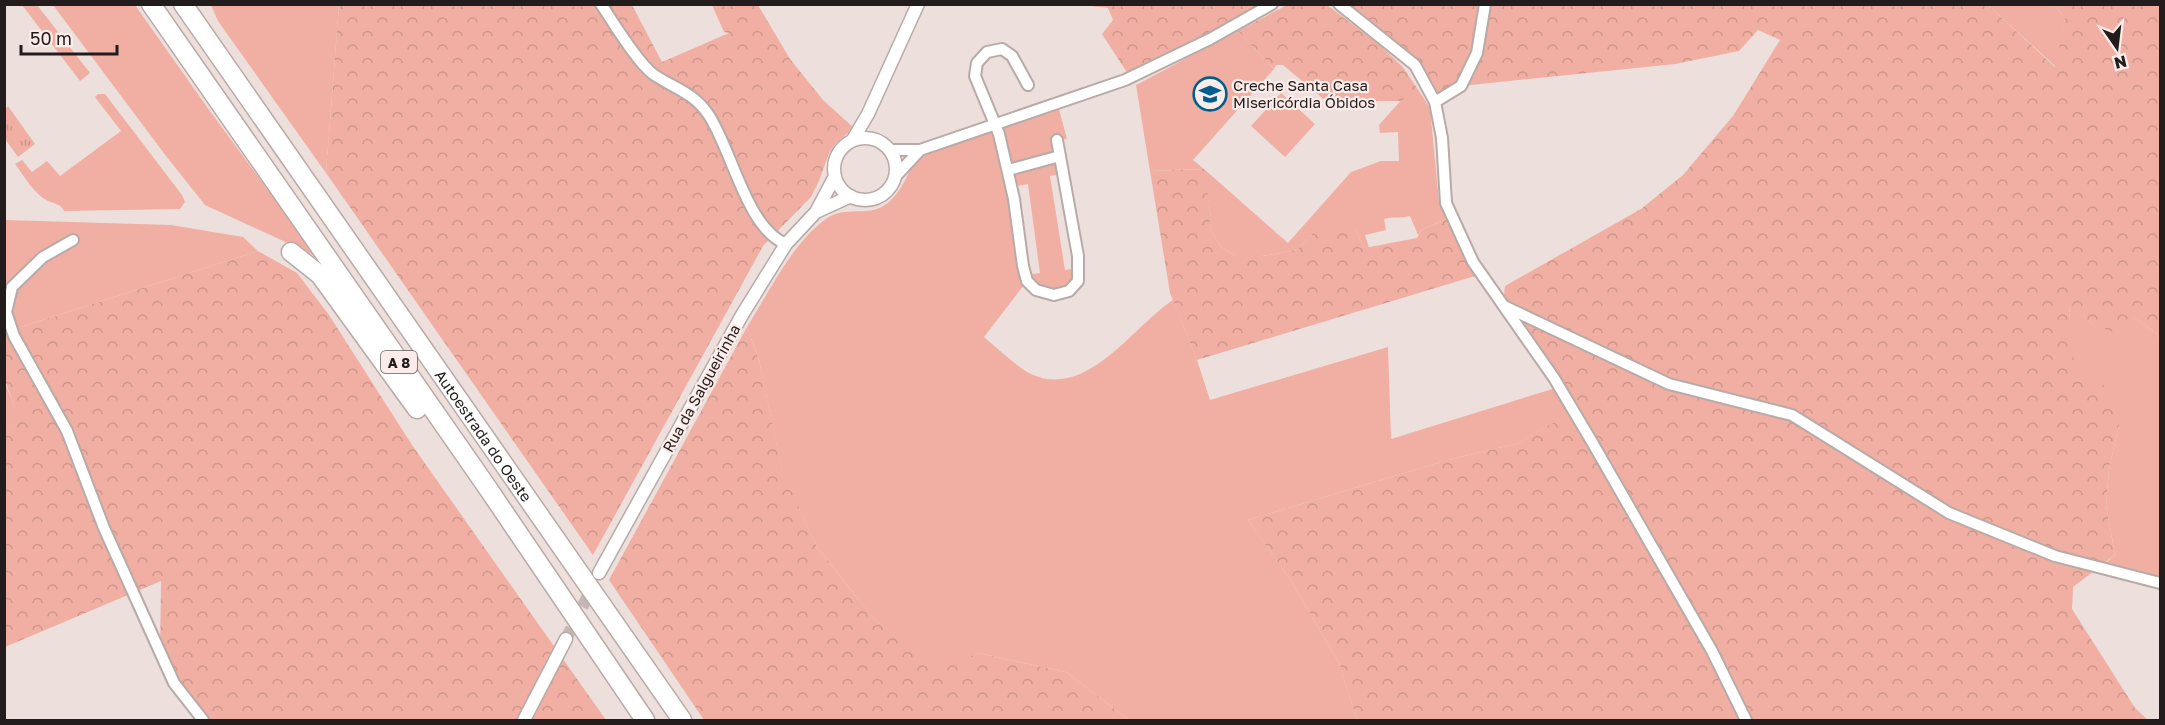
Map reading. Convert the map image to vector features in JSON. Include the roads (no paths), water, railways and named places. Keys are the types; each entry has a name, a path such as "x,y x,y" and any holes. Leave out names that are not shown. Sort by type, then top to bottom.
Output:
{"highway":[{"name":"Autoestrada do Oeste","path":"151,4 487,487 645,720"},
{"name":"Autoestrada do Oeste","path":"183,4 682,720"},
{"path":"198,4 223,60"},
{"path":"291,252 320,275 432,430 487,487"}],"street":[{"path":"601,4 652,73 688,93 708,114 758,221 776,240 786,244"},
{"path":"852,141 868,114 918,4"},
{"path":"889,150 920,150 1125,80 1210,39 1272,4"},
{"path":"1340,4 1415,65 1435,102 1442,138 1446,203 1473,262 1554,378 1712,651 1746,720"},
{"path":"1435,102 1461,86 1477,53 1485,4"},
{"path":"1028,85 1012,56 1002,49 987,52 977,63 975,76 996,123 1008,170 1023,266 1028,281 1036,290 1054,295 1069,291 1078,281 1078,256 1057,140"},
{"path":"868,114 878,141"},
{"path":"895,177 896,168 889,150 878,141 865,138 852,141 843,147 834,165 838,184 851,196 869,200 885,193 895,177 920,150"},
{"path":"1008,170 1060,156"},
{"name":"Rua da Salgueirinha","path":"599,573 742,315 786,244 816,212 835,176"},
{"name":"Rua da Salgueirinha","path":"816,212 851,196"},
{"path":"73,240 43,257 12,287 6,312 14,336 67,431 104,528 174,683 203,720"},
{"path":"1503,305 1669,384 1791,415 1949,513 2055,556 2160,583"},
{"path":"524,720 566,639"}],"tunnel":[{"path":"566,639 594,584"}],"place":[{"name":"Creche Santa Casa Misericórdia Óbidos","path":"1210,94"}]}
